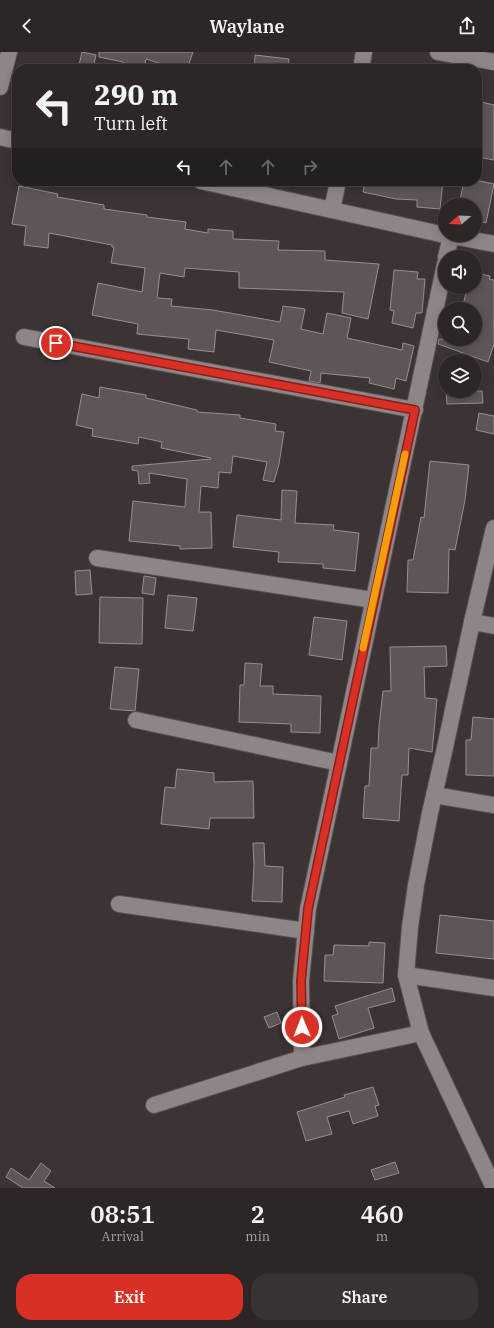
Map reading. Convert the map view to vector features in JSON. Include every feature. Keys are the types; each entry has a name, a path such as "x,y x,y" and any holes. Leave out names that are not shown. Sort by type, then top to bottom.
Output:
{"street":[{"path":"0,87 9,52"},
{"path":"361,64 364,52"},
{"path":"438,52 494,62"},
{"path":"0,137 12,140"},
{"path":"224,186 438,233"},
{"path":"332,210 337,186"},
{"path":"482,242 494,244"},
{"path":"302,1058 301,981 308,909 439,294"},
{"path":"24,337 415,410"},
{"path":"494,528 434,795 416,885 410,927 406,974 420,1032 487,1159 494,1188"},
{"path":"97,558 373,600"},
{"path":"472,622 494,626"},
{"path":"136,720 339,763"},
{"path":"434,795 494,805"},
{"path":"119,904 306,931"},
{"path":"406,974 494,988"},
{"path":"154,1105 302,1058 420,1032"}],"building":[{"path":"82,52 96,55 94,64 79,64"},
{"path":"99,52 193,52 189,64 162,64 146,59 145,64 123,64 123,62 99,57"},
{"path":"255,55 289,59 288,64 254,64"},
{"path":"482,102 494,105 494,160 482,158"},
{"path":"482,181 494,184 486,223 482,222 482,198 460,198 463,186 482,186"},
{"path":"19,186 58,194 57,197 104,205 104,209 186,222 185,229 208,233 208,229 233,231 233,239 279,241 278,250 325,251 325,260 379,264 368,319 342,313 344,292 239,288 239,272 185,268 184,277 160,273 157,298 172,299 171,306 213,310 280,322 283,306 305,309 301,329 323,334 327,313 351,318 347,338 402,350 403,343 414,346 406,381 396,378 394,389 369,383 370,378 321,373 320,383 309,381 311,371 269,362 274,340 216,330 214,352 188,349 189,339 137,334 138,324 92,315 98,283 142,292 145,268 111,263 114,247 112,247 112,245 49,233 48,248 24,245 26,226 12,224"},
{"path":"364,186 442,186 441,198 438,198 438,209 417,207 417,200 396,199 363,192"},
{"path":"394,270 418,272 417,279 425,279 422,313 416,313 413,328 392,323 394,311 390,310"},
{"path":"482,274 490,276 489,279 494,280 494,344 488,362 482,360 482,354 466,354 444,346 482,346 482,302 464,302 466,294 482,294"},
{"path":"100,387 146,395 146,398 197,410 197,412 240,415 240,418 276,424 275,431 284,432 279,464 274,482 263,480 267,462 233,456 231,473 219,472 218,488 201,486 199,512 211,512 212,548 180,549 180,546 129,541 133,501 185,507 187,479 149,473 150,483 139,484 138,471 132,470 132,466 211,458 161,448 162,442 139,437 138,444 92,436 93,429 76,425 82,394 99,398"},
{"path":"482,391 483,403 447,404 447,398 482,398"},
{"path":"479,413 494,416 494,434 476,430"},
{"path":"430,461 469,465 465,500 455,550 449,549 448,593 407,592 408,560 413,560 421,517 424,518"},
{"path":"282,490 297,491 295,523 334,525 333,530 359,533 355,571 323,568 323,564 278,562 279,552 233,547 237,515 281,520"},
{"path":"90,570 92,594 76,595 75,571"},
{"path":"144,576 156,578 154,595 142,593"},
{"path":"168,595 197,598 193,631 165,628"},
{"path":"100,597 143,598 142,644 99,643"},
{"path":"314,617 347,621 342,660 309,655"},
{"path":"446,646 447,666 424,667 425,698 437,699 432,752 409,748 408,775 402,775 399,821 363,818 365,786 369,786 371,748 378,748 383,691 391,691 390,647"},
{"path":"245,663 262,664 260,686 273,686 273,694 321,696 320,733 291,732 291,724 239,722 240,685 244,685"},
{"path":"115,667 139,669 135,711 110,709"},
{"path":"473,717 494,719 494,776 466,775 466,740 471,740"},
{"path":"177,769 214,773 214,782 253,781 254,818 210,818 209,829 161,824 165,787 175,788"},
{"path":"253,843 264,843 265,866 283,867 282,902 252,901 254,866"},
{"path":"440,915 494,921 494,959 436,953"},
{"path":"369,942 385,943 383,983 324,981 325,955 333,955 334,945 369,946"},
{"path":"392,988 395,1001 368,1008 374,1028 339,1039 332,1016 338,1014 335,1006"},
{"path":"277,1012 281,1023 269,1028 264,1017"},
{"path":"373,1087 379,1105 375,1106 378,1116 353,1124 349,1111 327,1117 332,1134 306,1141 297,1112 345,1097 344,1095"},
{"path":"395,1162 399,1173 375,1180 371,1170"},
{"path":"41,1163 51,1171 44,1181 55,1188 23,1188 6,1177 11,1168 29,1180"}],"slow traffic":[{"path":"363,648 405,454"}],"route":[{"path":"56,343 415,410 373,600 308,909 301,981 302,1027"}]}
